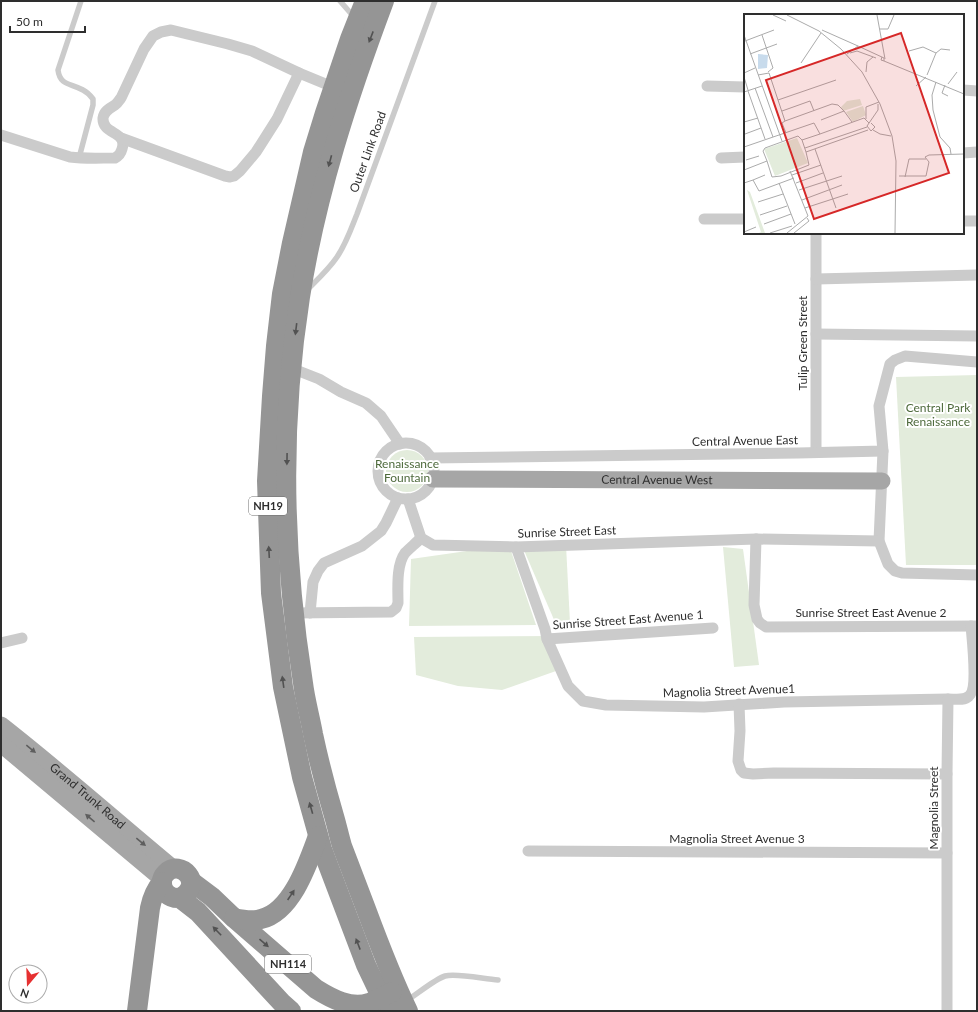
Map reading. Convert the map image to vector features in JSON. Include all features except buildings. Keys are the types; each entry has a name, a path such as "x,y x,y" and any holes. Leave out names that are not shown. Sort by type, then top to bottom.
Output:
{"highway":[{"name":"NH19","path":"364,1 333,87 313,152 292,243 282,294 273,369 267,481 271,594 283,687 302,777 322,849 353,933 369,972 393,1003"},
{"name":"NH19","path":"384,1 335,142 320,198 300,297 291,368 288,428 287,527 292,601 302,613 303,685 321,769 342,845 377,937 393,1003"},
{"path":"234,918 249,921 262,919 274,914 286,904 294,892 318,836"},
{"name":"NH114","path":"182,893 190,876 186,871 180,869 166,877 162,887 167,895 182,893 212,897 316,989 329,997 353,1004 393,1003"},
{"path":"137,1011 151,901 157,888 166,877"},
{"path":"148,924 182,893"},
{"name":"NH114","path":"182,893 257,976 291,1011"},
{"path":"353,1004 364,985 369,972"}],"main road":[{"name":"Central Avenue West","path":"432,480 882,481"},
{"name":"Grand Trunk Road","path":"1,725 38,754 127,831 166,877"},
{"name":"Grand Trunk Road","path":"1,744 166,877"}],"street":[{"path":"299,73 277,119 256,152 240,171 234,176 230,177 121,138 106,128 103,119 104,114 117,104 121,98 144,49 153,36 170,30 252,51 333,87"},
{"path":"707,86 744,87"},
{"path":"964,90 977,91"},
{"path":"1,135 70,157 79,158 115,158 121,153 123,145 121,138"},
{"path":"964,152 977,152"},
{"path":"721,158 744,157"},
{"path":"704,219 744,219"},
{"path":"964,221 977,221"},
{"name":"Tulip Green Street","path":"816,234 816,452"},
{"path":"816,279 977,275"},
{"path":"816,334 977,336"},
{"path":"977,362 905,356 895,360 890,364 878,406 883,451 879,541 888,564 895,571 902,573 977,575"},
{"path":"291,368 319,379 341,392 366,403 381,416 400,444"},
{"path":"403,443 414,444 423,450 430,458 434,468 432,480 427,489 419,496 403,499 388,493 381,484 378,474 379,463 384,454 392,446 403,443"},
{"name":"Central Avenue East","path":"430,458 883,451"},
{"path":"403,499 421,538 405,553 401,561 398,603 396,608 392,612 381,613 302,613 313,582 318,571 324,564 362,546 381,531 403,499"},
{"name":"Sunrise Street East","path":"421,538 433,545 516,547 756,538 879,541"},
{"name":"Sunrise Street East Avenue 2","path":"756,538 754,605 757,619 766,627 974,626"},
{"name":"Sunrise Street East Avenue 1","path":"516,547 545,629 547,639 713,628"},
{"path":"948,699 958,700 968,698 972,694 975,674 974,626"},
{"path":"1,643 22,638"},
{"name":"Magnolia Street Avenue1","path":"547,639 568,686 583,701 606,705 704,707 792,702 948,699"},
{"name":"Magnolia Street","path":"948,699 948,1011"},
{"path":"739,704 740,731 738,761 741,770 744,773 947,774"},
{"name":"Magnolia Street Avenue 3","path":"528,852 947,853"}],"lane":[{"path":"79,158 93,105 93,99 84,90 65,83 59,76 58,70 81,1"},
{"path":"340,1 357,20"},
{"name":"Outer Link Road","path":"300,297 337,258 346,242 363,200 435,1"},
{"path":"393,1003 444,976 454,975 498,980"}],"green space":[{"name":"Central Park Renaissance","path":"977,375 977,565 906,565 896,377"},
{"name":"Renaissance Fountain","path":"407,450 422,456 428,471 422,486 407,492 392,486 386,471 392,456"},
{"path":"509,545 536,625 409,626 411,559"},
{"path":"566,545 570,623 555,622 523,548"},
{"path":"723,547 743,549 759,665 734,667"},
{"path":"555,636 556,671 502,690 458,686 416,675 414,637"}]}
